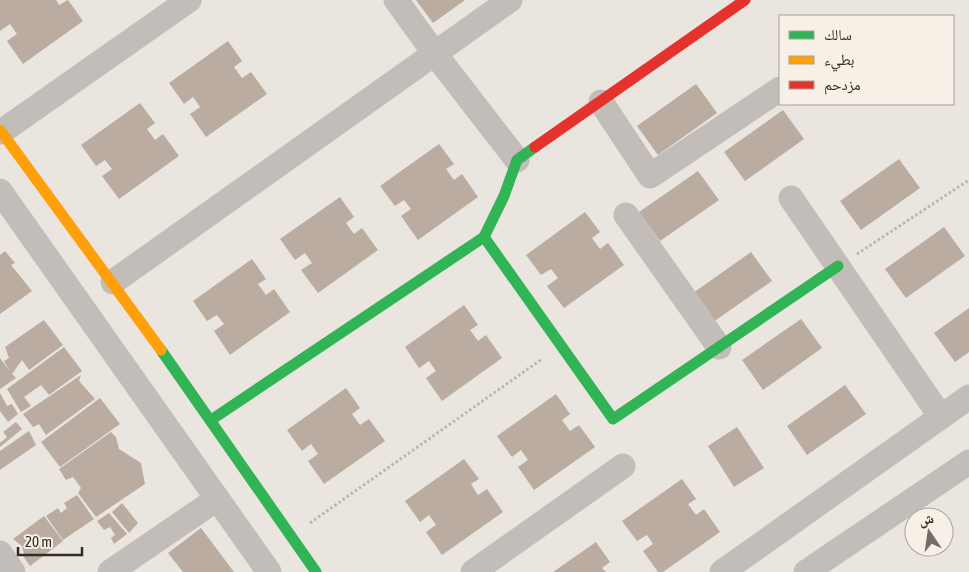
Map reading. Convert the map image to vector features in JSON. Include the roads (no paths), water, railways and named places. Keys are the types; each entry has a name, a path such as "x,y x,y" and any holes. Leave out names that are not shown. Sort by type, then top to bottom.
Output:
{"street":[{"path":"189,0 0,131 113,282 316,572"},
{"path":"396,0 434,54 517,160"},
{"path":"113,282 510,0"},
{"path":"211,420 484,237 504,196 517,160 745,0"},
{"path":"601,102 650,176 779,90"},
{"path":"0,191 269,572"},
{"path":"791,198 941,417"},
{"path":"626,215 719,347"},
{"path":"484,237 613,419 838,266"},
{"path":"722,572 969,397"},
{"path":"806,572 969,462"},
{"path":"473,572 623,466"},
{"path":"110,572 217,499"},
{"path":"0,553 13,572"}]}
